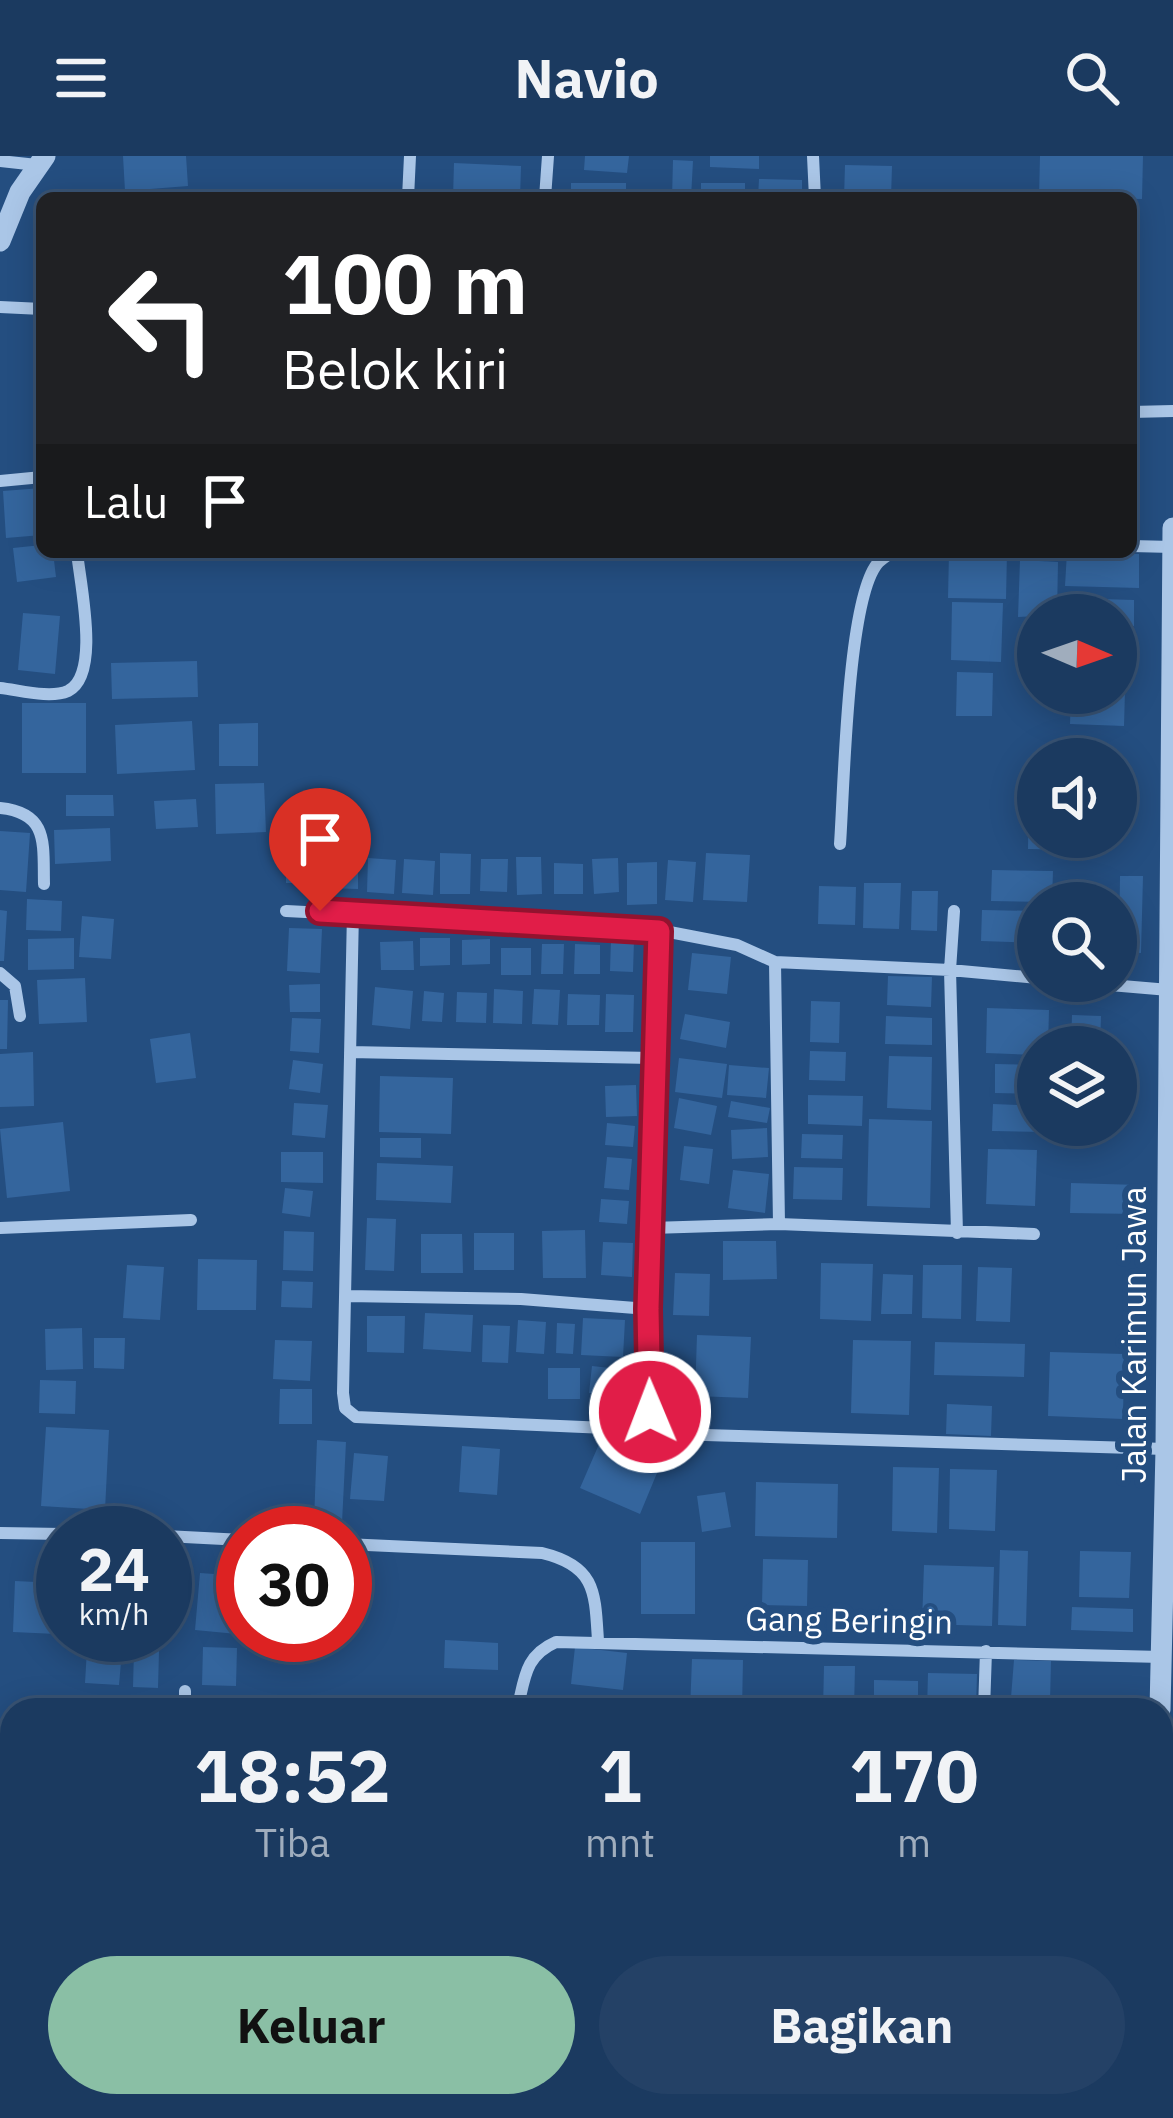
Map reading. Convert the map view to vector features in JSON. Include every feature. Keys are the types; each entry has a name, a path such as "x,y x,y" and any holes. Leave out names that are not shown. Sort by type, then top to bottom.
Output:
{"street":[{"path":"408,192 410,156"},
{"path":"545,192 548,156"},
{"path":"813,156 815,192"},
{"path":"0,161 41,161"},
{"path":"0,241 20,192 41,161"},
{"path":"0,307 36,309"},
{"path":"1137,412 1173,411"},
{"path":"0,481 36,478"},
{"name":"Jalan Karimun Jawa","path":"1160,1698 1169,1547 1173,529"},
{"path":"1137,546 1173,547"},
{"path":"0,688 56,694 72,689 84,675 87,655 78,558"},
{"path":"840,844 852,662 866,586 884,558"},
{"path":"0,808 25,812 37,824 43,842 44,884"},
{"path":"286,910 659,931 736,945 775,962 1017,976"},
{"path":"954,911 950,970 957,1233"},
{"path":"353,912 343,1393 350,1414 629,1429 646,1421 650,1412 648,1309 659,931"},
{"path":"775,962 779,1224"},
{"path":"0,974 15,986 20,1016"},
{"path":"1137,987 1168,990"},
{"path":"350,1052 653,1058"},
{"path":"0,1228 191,1220"},
{"path":"651,1228 779,1224 1034,1234"},
{"path":"347,1297 521,1299 648,1309"},
{"path":"705,1436 1166,1449"},
{"path":"0,1533 36,1534"},
{"path":"372,1545 542,1552 564,1558 580,1568 595,1593 598,1641"},
{"name":"Gang Beringin","path":"520,1698 537,1651 556,1642 1162,1657"},
{"path":"984,1698 986,1651"},
{"path":"185,1691 185,1698"}],"building":[{"path":"123,156 186,156 188,186 125,191"},
{"path":"585,156 629,156 627,173 584,170"},
{"path":"710,156 759,156 759,169 710,167"},
{"path":"1040,156 1143,156 1142,199 1137,199 1137,192 1039,192"},
{"path":"673,160 693,161 691,192 672,192"},
{"path":"454,163 521,166 520,192 453,192"},
{"path":"845,165 892,166 891,192 844,192"},
{"path":"759,179 802,180 802,192 758,192"},
{"path":"571,183 626,183 626,192 571,192"},
{"path":"701,183 745,183 745,192 701,192"},
{"path":"36,488 36,536 6,538 3,491"},
{"path":"36,546 36,558 54,558 56,577 17,582 13,548"},
{"path":"1139,554 1139,588 1065,586 1067,558 1137,558"},
{"path":"949,558 1007,558 1006,599 948,598"},
{"path":"1020,560 1058,562 1057,594 1019,594"},
{"path":"952,602 1003,603 1001,662 951,660"},
{"path":"23,613 60,616 55,674 18,670"},
{"path":"197,661 198,697 112,699 111,663"},
{"path":"957,672 993,673 992,716 956,716"},
{"path":"22,703 86,703 86,773 22,773"},
{"path":"1070,714 1124,714 1124,726 1070,724"},
{"path":"192,721 195,770 117,774 115,725"},
{"path":"258,723 258,766 219,766 219,724"},
{"path":"264,783 266,832 216,834 215,784"},
{"path":"66,795 113,795 114,816 66,816"},
{"path":"196,799 198,827 156,829 154,801"},
{"path":"110,828 111,861 55,864 54,830"},
{"path":"0,831 30,833 26,892 0,890"},
{"path":"286,852 315,852 315,883 286,883"},
{"path":"440,853 471,854 470,894 440,894"},
{"path":"706,853 750,855 747,902 703,900"},
{"path":"326,854 358,854 358,889 326,888"},
{"path":"516,857 541,857 542,894 517,895"},
{"path":"368,858 396,860 394,894 367,892"},
{"path":"618,858 619,892 594,894 592,859"},
{"path":"404,859 435,861 433,895 402,893"},
{"path":"481,859 508,859 507,892 480,891"},
{"path":"668,860 696,862 693,902 665,900"},
{"path":"657,862 657,904 627,905 627,863"},
{"path":"554,863 583,864 583,894 554,894"},
{"path":"992,870 1053,871 1053,882 1017,882 1017,901 991,901"},
{"path":"1120,876 1143,876 1141,953 1137,953 1137,882 1120,882"},
{"path":"864,883 901,883 899,929 863,928"},
{"path":"819,886 856,887 855,925 818,924"},
{"path":"912,891 938,891 937,931 911,930"},
{"path":"27,899 62,901 61,931 26,930"},
{"path":"0,910 7,911 4,961 0,961"},
{"path":"982,910 1017,911 1017,942 981,941"},
{"path":"82,916 114,919 111,959 79,957"},
{"path":"289,928 322,929 320,973 287,971"},
{"path":"74,938 74,969 28,970 28,939"},
{"path":"420,938 450,938 450,965 420,966"},
{"path":"490,939 490,964 462,965 462,940"},
{"path":"611,939 634,940 633,972 610,971"},
{"path":"413,941 414,970 381,970 380,942"},
{"path":"542,944 564,944 563,974 541,974"},
{"path":"575,944 600,945 600,974 574,974"},
{"path":"501,948 531,948 531,975 501,975"},
{"path":"692,953 731,957 727,994 688,990"},
{"path":"888,976 932,977 931,1007 887,1005"},
{"path":"85,978 87,1022 39,1024 37,980"},
{"path":"320,984 320,1012 290,1012 289,985"},
{"path":"375,987 413,991 410,1029 372,1025"},
{"path":"494,989 523,991 522,1024 493,1023"},
{"path":"534,989 560,990 558,1025 532,1024"},
{"path":"424,991 444,993 442,1022 422,1021"},
{"path":"457,992 487,993 486,1023 456,1022"},
{"path":"568,994 600,995 599,1025 567,1025"},
{"path":"606,994 634,995 633,1032 605,1032"},
{"path":"0,1000 8,1000 7,1049 0,1049"},
{"path":"811,1001 840,1002 839,1043 810,1042"},
{"path":"987,1008 1049,1010 1049,1026 1017,1026 1017,1054 986,1053"},
{"path":"685,1014 730,1022 726,1048 680,1039"},
{"path":"1072,1015 1101,1016 1101,1026 1072,1026"},
{"path":"886,1016 932,1018 932,1045 885,1044"},
{"path":"292,1018 321,1019 319,1053 290,1051"},
{"path":"190,1033 196,1078 156,1083 150,1039"},
{"path":"810,1051 846,1052 845,1081 809,1080"},
{"path":"33,1052 34,1106 0,1107 0,1054"},
{"path":"889,1056 932,1057 931,1110 887,1108"},
{"path":"679,1058 727,1064 722,1098 675,1092"},
{"path":"293,1060 323,1064 320,1093 289,1089"},
{"path":"995,1064 1017,1065 1017,1094 995,1093"},
{"path":"729,1065 769,1068 766,1098 727,1095"},
{"path":"380,1076 453,1078 451,1134 379,1132"},
{"path":"636,1085 637,1116 606,1117 605,1086"},
{"path":"808,1095 863,1096 862,1126 808,1124"},
{"path":"679,1098 717,1106 711,1135 674,1128"},
{"path":"731,1101 770,1108 767,1123 728,1117"},
{"path":"294,1103 328,1105 325,1138 292,1135"},
{"path":"993,1104 1017,1105 1017,1131 992,1131"},
{"path":"869,1119 932,1121 930,1208 867,1206"},
{"path":"63,1122 70,1191 7,1198 0,1129"},
{"path":"607,1123 635,1126 633,1147 605,1145"},
{"path":"767,1128 768,1157 732,1159 731,1130"},
{"path":"802,1134 843,1135 842,1159 801,1158"},
{"path":"380,1138 421,1138 421,1158 380,1157"},
{"path":"684,1146 713,1149 709,1184 680,1180"},
{"path":"988,1149 1037,1150 1035,1206 986,1204"},
{"path":"281,1152 323,1152 323,1183 281,1182"},
{"path":"607,1157 632,1159 629,1190 604,1188"},
{"path":"377,1163 453,1166 451,1203 376,1200"},
{"path":"794,1167 843,1168 842,1200 793,1199"},
{"path":"733,1170 769,1174 765,1213 728,1208"},
{"path":"1071,1183 1139,1185 1138,1214 1070,1213"},
{"path":"285,1188 313,1191 310,1217 282,1213"},
{"path":"601,1199 629,1201 627,1224 599,1222"},
{"path":"367,1218 396,1219 394,1271 365,1270"},
{"path":"585,1230 586,1278 543,1278 542,1231"},
{"path":"284,1231 314,1232 313,1271 283,1270"},
{"path":"474,1233 514,1233 514,1270 474,1270"},
{"path":"421,1234 462,1234 463,1273 421,1273"},
{"path":"723,1241 776,1241 777,1279 723,1280"},
{"path":"603,1242 633,1243 632,1277 601,1275"},
{"path":"198,1259 257,1260 256,1310 197,1310"},
{"path":"821,1263 873,1264 871,1321 820,1319"},
{"path":"127,1265 164,1267 160,1320 123,1318"},
{"path":"923,1265 962,1265 961,1319 922,1318"},
{"path":"978,1267 1012,1268 1010,1322 976,1321"},
{"path":"675,1273 710,1274 709,1316 673,1315"},
{"path":"883,1274 913,1275 912,1314 881,1314"},
{"path":"282,1281 313,1282 312,1308 281,1307"},
{"path":"425,1313 473,1315 471,1352 423,1349"},
{"path":"367,1316 405,1316 404,1353 367,1352"},
{"path":"583,1318 625,1320 623,1357 581,1355"},
{"path":"518,1320 546,1322 544,1354 516,1352"},
{"path":"557,1323 575,1324 573,1354 556,1353"},
{"path":"483,1325 510,1326 508,1363 482,1362"},
{"path":"82,1328 83,1369 46,1370 45,1329"},
{"path":"697,1335 751,1337 748,1398 695,1396"},
{"path":"94,1338 125,1338 124,1369 94,1368"},
{"path":"275,1340 312,1341 310,1381 273,1379"},
{"path":"853,1340 911,1341 909,1415 851,1413"},
{"path":"935,1342 1025,1344 1024,1377 934,1375"},
{"path":"1050,1352 1124,1354 1123,1419 1048,1416"},
{"path":"592,1366 619,1369 615,1396 589,1393"},
{"path":"548,1368 580,1368 580,1399 548,1399"},
{"path":"40,1380 76,1381 75,1414 39,1413"},
{"path":"280,1389 312,1389 312,1424 279,1424"},
{"path":"947,1404 992,1406 991,1436 946,1434"},
{"path":"46,1427 109,1430 105,1506 41,1506"},
{"path":"603,1435 662,1461 640,1514 580,1488"},
{"path":"317,1440 346,1442 343,1506 315,1506"},
{"path":"462,1446 500,1449 497,1495 459,1492"},
{"path":"354,1453 388,1456 384,1501 350,1499"},
{"path":"893,1467 939,1468 937,1533 892,1531"},
{"path":"950,1469 997,1470 995,1531 949,1529"},
{"path":"756,1482 838,1484 837,1538 755,1536"},
{"path":"725,1492 731,1527 702,1532 697,1496"},
{"path":"641,1542 695,1542 695,1614 641,1614"},
{"path":"1000,1550 1028,1551 1026,1626 998,1625"},
{"path":"1080,1551 1131,1552 1129,1598 1079,1597"},
{"path":"763,1559 808,1560 807,1606 762,1605"},
{"path":"924,1565 994,1567 992,1626 922,1624"},
{"path":"200,1573 216,1574 216,1632 195,1630"},
{"path":"15,1581 36,1582 36,1633 13,1632"},
{"path":"1072,1607 1133,1609 1133,1632 1071,1630"},
{"path":"445,1640 498,1643 498,1670 444,1668"},
{"path":"203,1647 216,1647 216,1662 237,1662 236,1686 202,1685"},
{"path":"575,1647 627,1653 623,1690 571,1684"},
{"path":"692,1659 743,1660 742,1698 690,1698"},
{"path":"1014,1660 1051,1661 1050,1698 1011,1698"},
{"path":"86,1662 121,1662 119,1685 85,1683"},
{"path":"134,1662 159,1662 158,1688 133,1687"},
{"path":"824,1666 855,1666 854,1698 823,1698"},
{"path":"928,1673 977,1674 976,1698 927,1698"},
{"path":"874,1680 918,1681 918,1698 874,1698"}],"route":[{"path":"320,911 659,931 648,1309 650,1412"}]}
